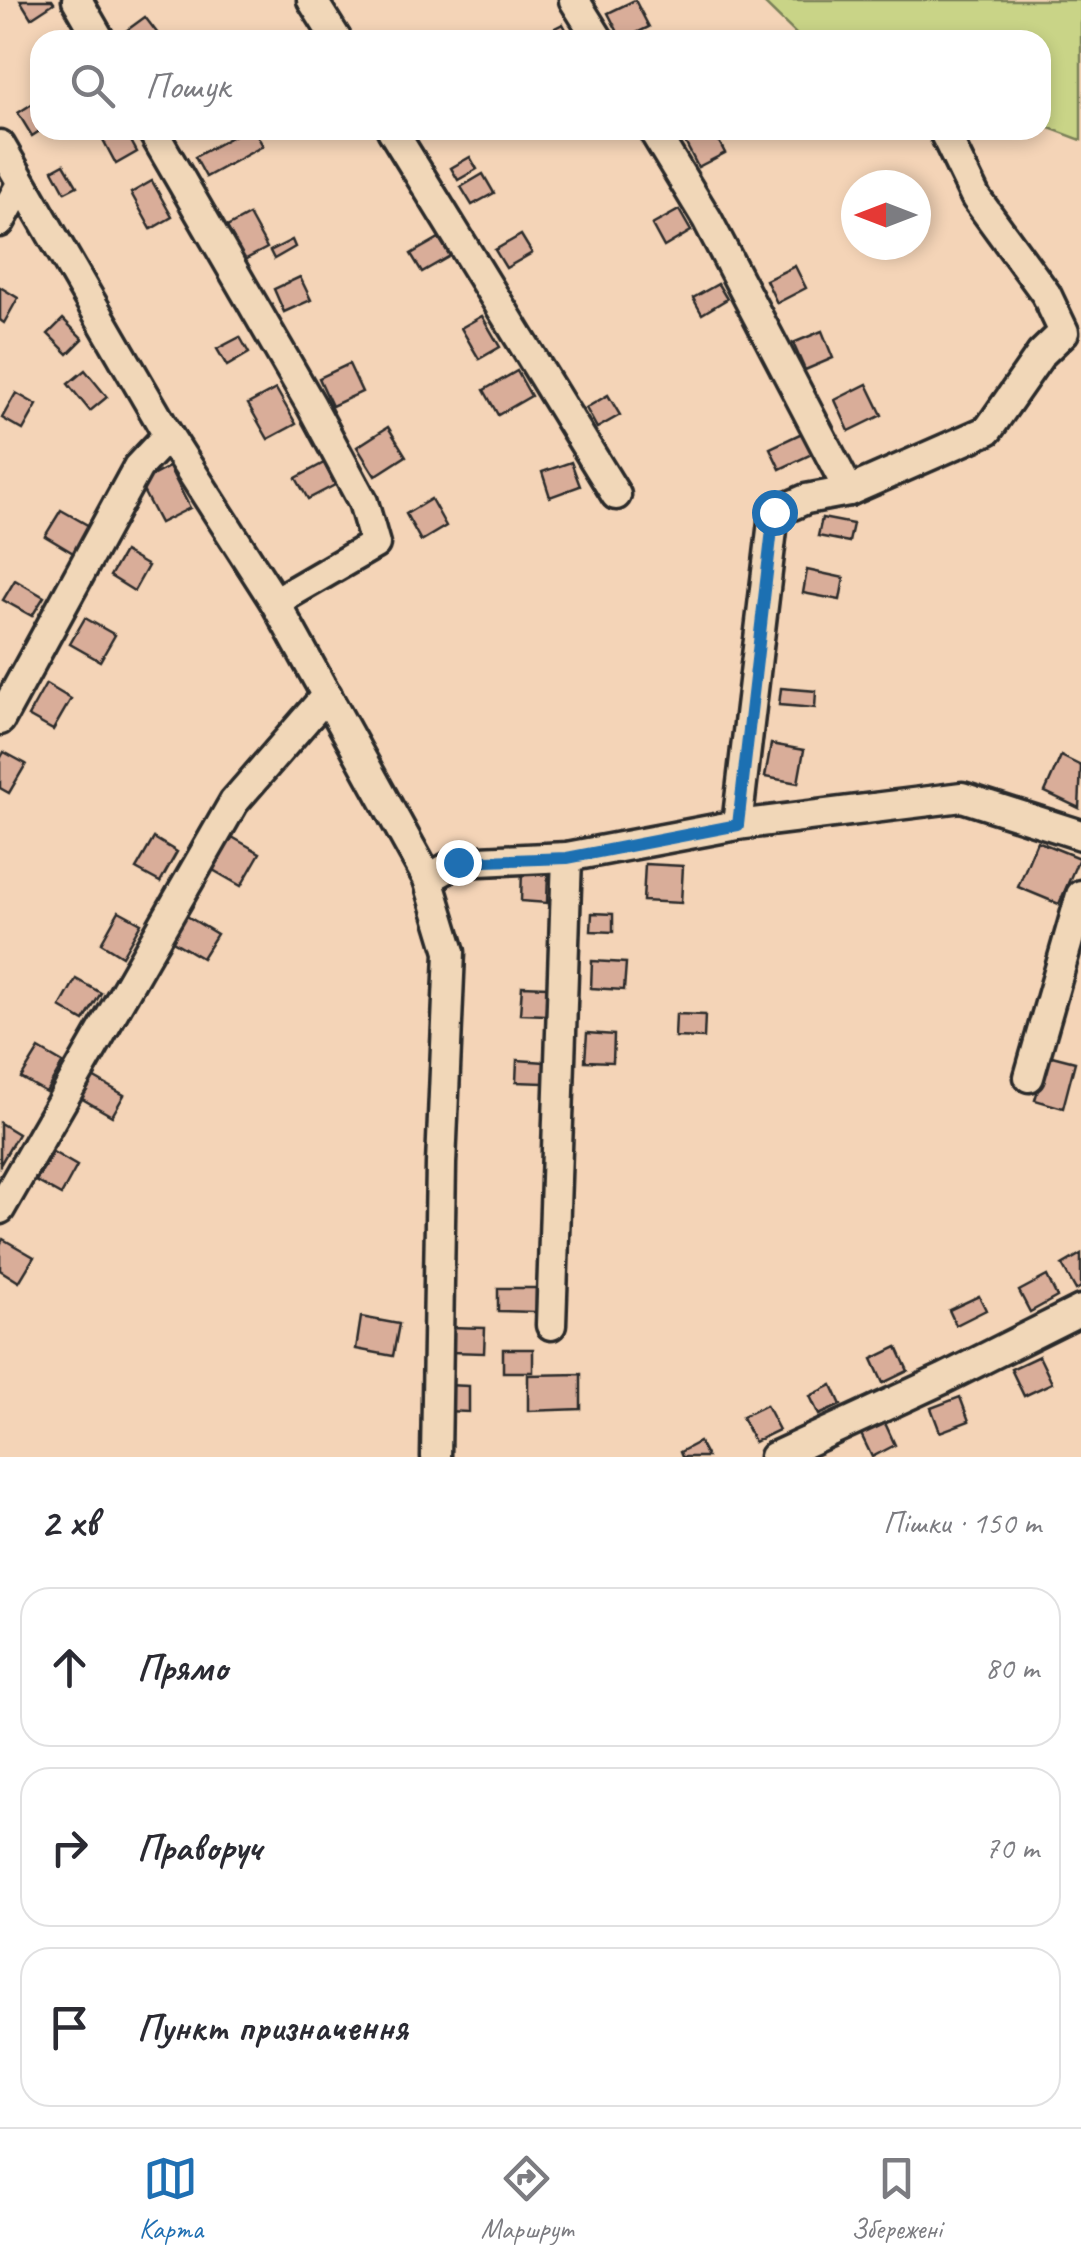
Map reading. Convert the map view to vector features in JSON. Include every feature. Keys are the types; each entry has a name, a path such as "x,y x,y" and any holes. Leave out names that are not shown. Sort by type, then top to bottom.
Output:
{"street":[{"path":"77,0 94,30"},
{"path":"312,0 331,30"},
{"path":"574,0 592,30"},
{"path":"158,140 320,421 363,502 374,544 275,602"},
{"path":"398,140 616,494"},
{"path":"659,140 708,219 849,491"},
{"path":"738,825 774,512 849,491 988,430 1041,354 1064,332 1046,294 976,198 948,140"},
{"path":"0,146 168,435 275,602 428,879 450,952 441,1164 436,1457"},
{"path":"0,222 22,184"},
{"path":"0,720 138,467 168,435"},
{"path":"0,1209 234,802 327,695"},
{"path":"428,879 458,862 567,858 738,825 962,797 1081,836"},
{"path":"551,1325 567,858"},
{"path":"1028,1077 1081,896"},
{"path":"774,1457 1081,1310"}],"green space":[{"path":"761,0 1081,0 1081,140 1051,129 1051,30 792,30"}],"building":[{"path":"20,0 52,0 54,3 31,18"},
{"path":"635,0 649,27 617,30 608,13"},
{"path":"145,17 155,30 127,30"},
{"path":"30,105 30,133 18,113"},
{"path":"103,140 130,140 137,152 116,164"},
{"path":"226,140 260,140 263,146 206,177 195,157"},
{"path":"718,140 725,153 698,167 685,142"},
{"path":"470,157 477,169 458,180 451,168"},
{"path":"64,164 77,186 65,192 53,170"},
{"path":"483,174 494,193 472,205 461,187"},
{"path":"152,181 172,217 151,229 131,193"},
{"path":"679,210 691,231 664,247 652,225"},
{"path":"249,215 267,248 244,260 227,227"},
{"path":"521,235 532,253 506,268 495,250"},
{"path":"439,238 450,256 422,272 411,254"},
{"path":"292,240 295,247 274,259 270,251"},
{"path":"795,266 806,288 777,303 766,280"},
{"path":"300,277 311,300 284,312 274,289"},
{"path":"718,284 727,299 702,314 693,298"},
{"path":"0,287 18,298 4,323 0,320"},
{"path":"482,316 500,347 479,359 461,328"},
{"path":"63,319 83,339 68,354 48,334"},
{"path":"822,331 833,358 805,370 793,343"},
{"path":"240,337 249,353 227,366 217,349"},
{"path":"349,364 362,392 332,406 319,378"},
{"path":"85,370 107,397 90,411 68,384"},
{"path":"517,371 531,396 498,415 484,390"},
{"path":"867,384 882,415 849,431 835,400"},
{"path":"276,389 296,424 268,439 248,404"},
{"path":"16,393 37,405 23,430 2,418"},
{"path":"608,395 620,415 597,428 586,408"},
{"path":"388,427 406,456 375,476 357,447"},
{"path":"802,433 812,454 780,469 770,448"},
{"path":"571,462 580,486 550,497 542,472"},
{"path":"324,463 335,485 308,499 296,478"},
{"path":"169,467 190,508 160,523 139,483"},
{"path":"431,499 446,526 421,541 406,514"},
{"path":"61,510 91,527 75,554 45,536"},
{"path":"822,518 853,524 849,542 818,536"},
{"path":"124,552 148,566 134,591 110,576"},
{"path":"807,570 844,578 840,600 803,593"},
{"path":"15,580 44,597 32,616 3,600"},
{"path":"85,618 115,635 100,661 70,644"},
{"path":"46,684 71,699 53,730 28,716"},
{"path":"781,688 816,691 815,708 779,705"},
{"path":"771,744 804,750 798,783 765,777"},
{"path":"4,752 26,764 9,793 0,788 0,759"},
{"path":"1061,756 1081,766 1079,808 1045,792"},
{"path":"232,837 260,853 241,886 213,870"},
{"path":"154,838 177,852 160,882 136,869"},
{"path":"1037,841 1079,858 1059,904 1018,887"},
{"path":"645,864 683,866 681,903 643,901"},
{"path":"522,870 548,871 547,903 521,901"},
{"path":"119,911 141,923 122,956 101,943"},
{"path":"592,913 613,914 613,932 591,931"},
{"path":"185,915 217,934 202,958 171,940"},
{"path":"592,961 626,963 624,990 591,988"},
{"path":"76,979 101,993 84,1021 60,1007"},
{"path":"522,986 547,987 546,1015 520,1014"},
{"path":"676,1014 705,1015 704,1038 675,1037"},
{"path":"587,1033 614,1035 613,1062 585,1061"},
{"path":"39,1049 63,1063 46,1092 21,1078"},
{"path":"1048,1055 1075,1062 1063,1108 1035,1100"},
{"path":"517,1060 545,1062 544,1083 516,1082"},
{"path":"91,1076 124,1095 112,1116 79,1097"},
{"path":"0,1123 18,1134 0,1165"},
{"path":"53,1152 77,1166 61,1195 36,1181"},
{"path":"3,1239 34,1257 19,1282 0,1270"},
{"path":"1081,1254 1081,1287 1076,1290 1062,1265"},
{"path":"1047,1276 1057,1297 1030,1312 1019,1291"},
{"path":"498,1288 536,1288 536,1312 498,1311"},
{"path":"979,1296 986,1310 956,1325 949,1310"},
{"path":"361,1317 399,1324 393,1356 356,1349"},
{"path":"450,1327 485,1328 484,1353 450,1352"},
{"path":"897,1347 908,1371 883,1383 872,1359"},
{"path":"503,1349 533,1349 533,1372 503,1372"},
{"path":"1039,1356 1052,1383 1024,1396 1011,1369"},
{"path":"581,1374 581,1409 528,1411 528,1375"},
{"path":"446,1385 469,1386 469,1412 446,1411"},
{"path":"832,1385 841,1405 819,1415 810,1396"},
{"path":"960,1397 969,1421 940,1432 931,1408"},
{"path":"766,1405 779,1430 754,1442 742,1417"},
{"path":"885,1423 895,1445 872,1457 861,1434"},
{"path":"699,1442 707,1457 682,1457 680,1452"}],"route":[{"path":"458,862 567,858 738,825 774,512"}]}
